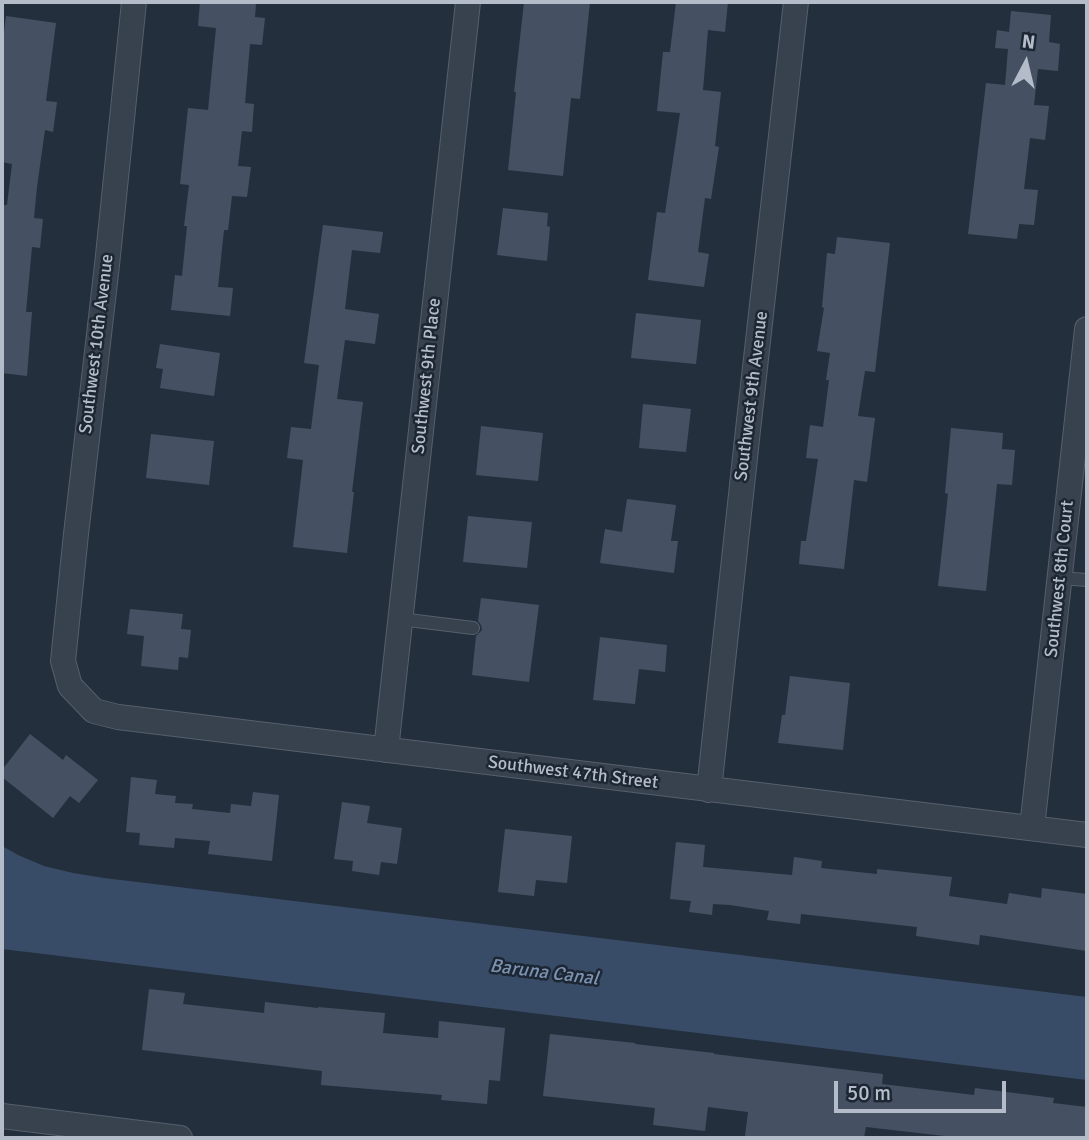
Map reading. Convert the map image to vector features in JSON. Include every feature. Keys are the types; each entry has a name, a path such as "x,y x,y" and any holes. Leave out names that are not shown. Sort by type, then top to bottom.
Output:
{"street":[{"name":"Southwest 10th Avenue","path":"70,686 63,661 135,2"},
{"name":"Southwest 9th Place","path":"386,750 468,2"},
{"name":"Southwest 9th Avenue","path":"709,790 796,2"},
{"name":"Southwest 8th Court","path":"1032,828 1060,578 1082,417 1087,329"},
{"name":"Southwest 47th Street","path":"70,686 94,711 118,717 1087,835"},
{"path":"2,1116 80,1132 180,1138"}],"lane":[{"path":"1060,578 1087,580"},
{"path":"400,619 473,628"}],"water":[{"name":"Baruna Canal","path":"2,846 44,866 104,878 1087,997 1087,1080 2,949"}],"building":[{"path":"200,2 256,4 255,17 265,18 262,45 250,44 245,103 254,104 252,132 242,131 238,166 251,167 247,197 232,196 228,230 224,230 218,287 233,288 230,316 171,310 175,275 182,276 187,226 184,226 189,185 180,184 188,108 208,110 216,28 198,26"},
{"path":"524,2 590,2 580,99 571,98 563,176 508,170"},
{"path":"676,2 728,2 725,32 708,30 703,90 721,92 715,146 719,147 711,199 705,198 698,252 709,254 704,287 648,280 657,212 665,213 680,113 657,111 663,52 670,52"},
{"path":"1011,11 1051,15 1049,42 1060,44 1058,71 1038,69 1034,105 1049,106 1045,140 1030,138 1024,189 1038,190 1034,225 1019,224 1017,239 968,234 986,83 1005,85 1008,49 995,48 997,30 1009,32"},
{"path":"6,16 56,23 46,101 57,102 53,132 45,130 37,187 34,218 43,219 40,248 32,247 26,312 32,312 27,376 2,373 2,205 7,205 12,164 2,162 2,48"},
{"path":"503,208 548,213 547,226 550,227 547,261 497,255"},
{"path":"323,225 383,232 380,253 352,250 345,309 379,314 375,344 345,340 337,399 363,402 347,553 293,547 303,460 287,458 291,427 311,429 319,365 304,363"},
{"path":"837,237 890,243 875,372 865,371 858,416 875,418 867,482 854,480 844,569 799,564 801,541 806,541 818,459 806,458 810,425 823,427 829,380 826,380 830,353 817,351 824,308 827,253 835,254"},
{"path":"636,313 701,320 696,364 631,358"},
{"path":"160,344 220,353 214,396 160,388 163,369 156,368"},
{"path":"643,404 691,409 686,452 639,448"},
{"path":"481,426 543,433 538,481 476,475"},
{"path":"951,428 1003,433 1002,449 1015,450 1012,485 997,484 986,591 938,586 948,494 945,493"},
{"path":"151,434 214,441 209,485 146,478"},
{"path":"627,499 676,505 671,541 678,541 674,573 600,563 605,529 622,532"},
{"path":"468,516 532,522 527,568 463,562"},
{"path":"481,598 539,605 529,682 472,675 476,636 482,630 478,621"},
{"path":"130,609 183,614 181,629 191,630 188,658 179,657 178,670 141,666 144,636 127,634"},
{"path":"600,637 667,645 665,672 639,669 635,704 593,700"},
{"path":"790,676 850,683 843,750 778,743"},
{"path":"30,734 63,760 66,755 98,780 79,803 70,796 53,818 2,777 2,770"},
{"path":"131,777 157,780 155,794 176,796 175,803 193,804 192,809 230,813 231,804 251,806 253,792 279,795 272,861 208,854 210,841 175,838 174,848 139,845 140,833 126,832"},
{"path":"342,802 370,806 367,823 402,828 397,864 381,862 379,875 352,871 353,861 334,859"},
{"path":"505,829 572,836 567,883 536,880 534,896 498,892"},
{"path":"676,842 705,845 703,867 792,875 794,857 822,861 821,868 877,874 877,869 952,877 949,896 1007,904 1009,893 1041,898 1042,888 1087,894 1087,951 980,935 979,945 916,936 917,927 801,914 800,924 767,920 769,911 730,905 713,904 712,915 689,912 691,901 670,899"},
{"path":"149,989 185,993 183,1004 264,1013 265,1002 385,1013 383,1033 438,1038 439,1021 505,1028 500,1081 489,1080 487,1104 441,1100 442,1095 321,1085 322,1071 142,1050"},
{"path":"550,1034 883,1074 882,1084 974,1095 975,1088 1054,1098 1053,1103 1087,1107 1087,1138 962,1138 866,1127 864,1138 762,1138 745,1136 748,1112 708,1107 705,1131 653,1125 655,1108 543,1096"}]}
